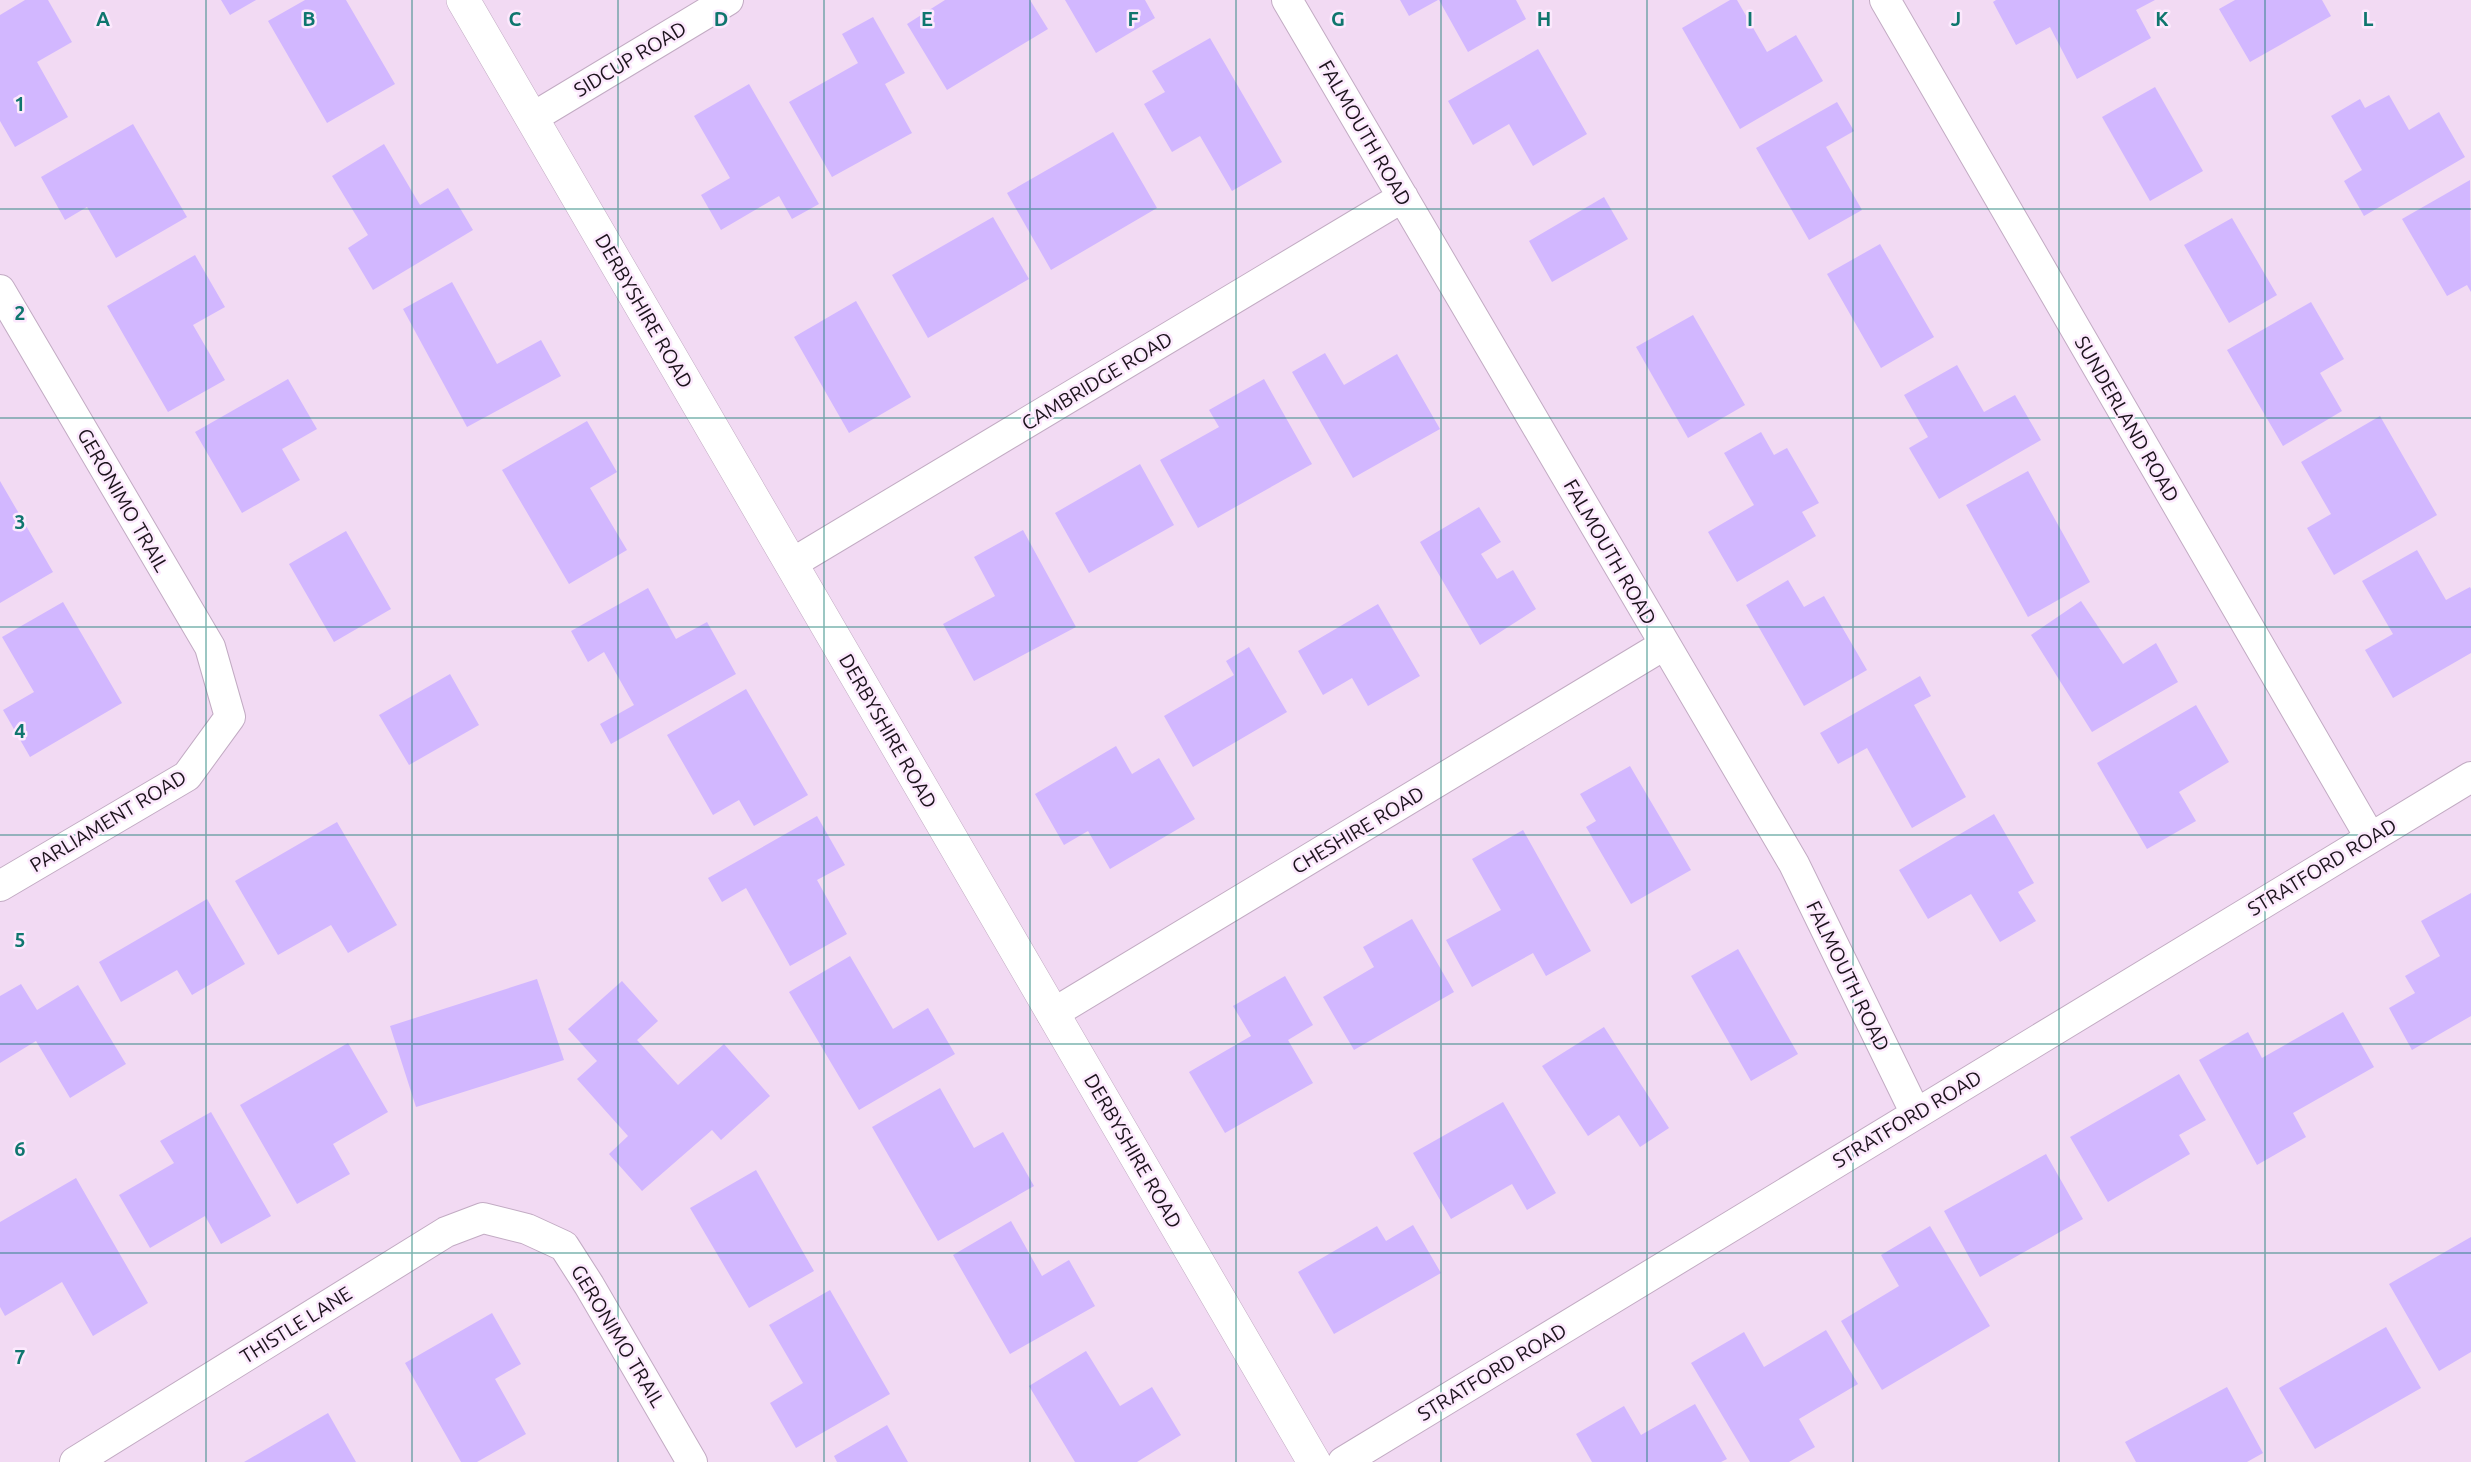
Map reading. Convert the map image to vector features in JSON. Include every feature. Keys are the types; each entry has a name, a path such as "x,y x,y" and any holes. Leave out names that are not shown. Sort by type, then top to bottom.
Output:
{"street":[{"name":"DERBYSHIRE ROAD","path":"463,0 1314,1462"},
{"name":"SIDCUP ROAD","path":"532,118 728,0"},
{"name":"FALMOUTH ROAD","path":"1287,0 1794,864 1916,1114"},
{"name":"SUNDERLAND ROAD","path":"1885,0 2370,837"},
{"name":"CAMBRIDGE ROAD","path":"791,564 1403,197"},
{"name":"GERONIMO TRAIL","path":"0,290 210,647 230,717"},
{"name":"CHESHIRE ROAD","path":"1052,1014 1664,645"},
{"name":"PARLIAMENT ROAD","path":"0,886 187,777 230,717"},
{"name":"STRATFORD ROAD","path":"1343,1462 2471,777"},
{"name":"THISTLE LANE","path":"75,1462 446,1232 483,1218 527,1229"},
{"name":"GERONIMO TRAIL","path":"527,1229 564,1246 692,1462"}],"building":[{"path":"25,0 48,0 72,42 37,62 68,117 15,147 0,121 0,15"},
{"path":"221,0 256,0 230,15"},
{"path":"305,0 346,0 395,84 327,123 268,21"},
{"path":"945,0 1030,0 1048,29 947,90 907,24"},
{"path":"1065,0 1145,0 1155,18 1096,53"},
{"path":"1400,0 1438,0 1409,16"},
{"path":"1439,0 1516,0 1526,19 1468,52"},
{"path":"1730,0 1737,0 1767,52 1796,35 1823,81 1740,129 1682,28"},
{"path":"1996,0 2155,0 2136,10 2151,38 2077,79 2050,27 2016,45 1993,2"},
{"path":"2235,0 2322,0 2331,16 2250,62 2219,9"},
{"path":"873,17 905,73 885,84 912,133 832,177 789,102 858,63 842,34"},
{"path":"1210,38 1282,162 1232,191 1200,136 1172,152 1144,104 1165,92 1152,71"},
{"path":"1538,49 1587,134 1533,166 1509,124 1473,145 1448,101"},
{"path":"749,84 819,204 792,219 779,196 721,230 701,195 730,178 694,116"},
{"path":"2155,87 2203,171 2150,201 2102,117"},
{"path":"2389,95 2409,130 2439,112 2465,157 2364,216 2344,181 2362,170 2331,116 2360,99 2365,108"},
{"path":"1837,102 1854,131 1826,147 1862,210 1809,240 1756,148"},
{"path":"133,124 187,217 116,258 87,207 65,220 41,177"},
{"path":"1113,132 1157,208 1051,270 1007,193"},
{"path":"384,144 420,205 448,188 473,230 373,290 348,248 368,235 332,176"},
{"path":"2470,180 2471,292 2467,285 2447,296 2402,219"},
{"path":"1604,197 1628,239 1552,282 1529,241"},
{"path":"993,217 1029,279 928,338 892,275"},
{"path":"2232,218 2277,295 2229,323 2184,245"},
{"path":"1880,244 1934,337 1881,368 1827,274"},
{"path":"195,255 225,307 193,325 225,380 168,412 107,306"},
{"path":"452,282 497,364 541,340 561,376 467,427 403,309"},
{"path":"856,301 911,397 849,433 794,337"},
{"path":"2311,302 2344,359 2320,373 2342,411 2283,446 2227,350"},
{"path":"1693,315 1745,405 1688,438 1636,347"},
{"path":"1325,353 1344,385 1397,354 1440,429 1353,478 1292,372"},
{"path":"1957,365 1984,412 2015,395 2041,440 1939,499 1909,448 1928,437 1904,395"},
{"path":"288,379 317,429 282,449 300,480 242,513 195,432"},
{"path":"1264,379 1312,464 1198,528 1160,460 1219,427 1209,410"},
{"path":"2380,416 2437,515 2334,575 2307,528 2331,514 2301,462"},
{"path":"587,421 617,472 590,488 627,550 569,584 502,470"},
{"path":"1761,432 1774,455 1787,448 1819,503 1802,512 1816,536 1737,582 1708,532 1754,505 1724,453"},
{"path":"1140,464 1174,525 1089,573 1055,513"},
{"path":"2028,471 2090,582 2028,617 1966,505"},
{"path":"0,481 53,572 0,603"},
{"path":"1479,507 1501,542 1481,554 1497,579 1513,570 1536,609 1480,645 1420,542"},
{"path":"1023,530 1076,627 974,681 943,624 995,596 974,557"},
{"path":"346,531 391,609 334,642 289,564"},
{"path":"2417,550 2446,600 2470,587 2471,653 2393,698 2365,650 2393,634 2362,581"},
{"path":"1788,580 1804,607 1824,596 1867,670 1804,706 1746,605"},
{"path":"648,588 676,639 707,622 736,674 611,744 600,724 634,705 604,652 588,662 571,631"},
{"path":"2081,601 2123,664 2156,643 2178,682 2092,732 2031,635"},
{"path":"63,602 122,703 30,757 3,710 34,692 2,637"},
{"path":"1378,604 1420,676 1368,706 1352,678 1323,695 1298,651"},
{"path":"1249,647 1287,712 1193,767 1164,716 1234,675 1226,661"},
{"path":"450,674 479,725 409,765 379,715"},
{"path":"1920,676 1931,696 1914,705 1966,797 1912,828 1867,748 1838,764 1820,733"},
{"path":"746,689 808,795 754,826 739,800 713,815 667,735"},
{"path":"2196,705 2229,762 2179,792 2196,821 2147,849 2097,763"},
{"path":"1116,746 1132,774 1159,758 1195,819 1110,869 1088,831 1064,845 1035,794"},
{"path":"1630,766 1691,870 1631,904 1586,827 1596,821 1580,794"},
{"path":"1994,814 2034,883 2018,892 2036,921 2000,942 1971,894 1928,919 1899,870"},
{"path":"817,816 845,865 817,880 847,934 790,966 746,888 722,902 708,878"},
{"path":"337,822 397,925 348,953 331,925 278,955 235,881"},
{"path":"1523,830 1591,951 1546,976 1533,953 1472,987 1446,940 1501,910 1472,859"},
{"path":"2471,893 2471,1016 2412,1050 2389,1008 2415,993 2405,976 2440,956 2421,921"},
{"path":"207,899 245,964 192,995 177,970 121,1002 99,962"},
{"path":"1412,919 1454,992 1354,1050 1323,997 1374,967 1363,947"},
{"path":"1738,949 1798,1054 1751,1081 1691,976"},
{"path":"850,956 893,1029 928,1008 955,1054 859,1110 789,992"},
{"path":"1285,976 1313,1025 1288,1040 1313,1083 1225,1133 1189,1072 1251,1036 1233,1006"},
{"path":"537,979 564,1060 416,1107 390,1026"},
{"path":"622,981 658,1021 637,1040 678,1085 724,1044 770,1096 721,1140 712,1130 642,1191 609,1154 628,1136 577,1079 597,1061 568,1029"},
{"path":"21,984 37,1010 78,985 126,1064 70,1098 36,1041 0,1063 0,996"},
{"path":"2343,1012 2374,1067 2293,1113 2306,1137 2257,1165 2199,1060 2248,1032 2262,1058"},
{"path":"1604,1027 1669,1128 1640,1147 1619,1115 1588,1136 1542,1066"},
{"path":"348,1043 388,1112 333,1144 350,1174 297,1204 240,1105"},
{"path":"2179,1074 2206,1120 2179,1135 2190,1154 2108,1202 2070,1137"},
{"path":"940,1088 974,1148 1003,1132 1034,1186 938,1241 872,1127"},
{"path":"1503,1102 1556,1193 1527,1210 1512,1184 1451,1219 1413,1153"},
{"path":"211,1112 271,1216 221,1244 205,1216 150,1248 119,1195 174,1163 160,1141"},
{"path":"2046,1154 2083,1219 1980,1277 1944,1211"},
{"path":"756,1170 814,1271 749,1308 690,1208"},
{"path":"76,1178 148,1303 93,1336 62,1282 5,1316 0,1307 0,1222"},
{"path":"1011,1221 1042,1276 1069,1260 1095,1306 1010,1354 953,1255"},
{"path":"1413,1225 1441,1273 1334,1334 1298,1272 1377,1226 1386,1241"},
{"path":"1930,1226 1990,1326 1882,1390 1841,1321 1899,1286 1881,1255"},
{"path":"2471,1237 2471,1352 2439,1371 2389,1284"},
{"path":"830,1290 890,1394 796,1448 770,1403 803,1383 769,1325"},
{"path":"492,1313 521,1364 495,1379 526,1434 477,1462 461,1462 405,1363"},
{"path":"2386,1327 2421,1388 2315,1449 2279,1388"},
{"path":"1826,1330 1858,1384 1799,1419 1815,1447 1789,1462 1750,1462 1691,1363 1744,1332 1764,1367"},
{"path":"1086,1351 1120,1406 1152,1387 1181,1435 1137,1462 1075,1462 1029,1386"},
{"path":"2227,1387 2263,1453 2247,1462 2136,1462 2125,1442"},
{"path":"1695,1404 1727,1459 1721,1462 1592,1462 1576,1434 1624,1406 1641,1435"},
{"path":"328,1413 356,1462 244,1462"},
{"path":"887,1425 908,1462 837,1462 834,1456"}]}
